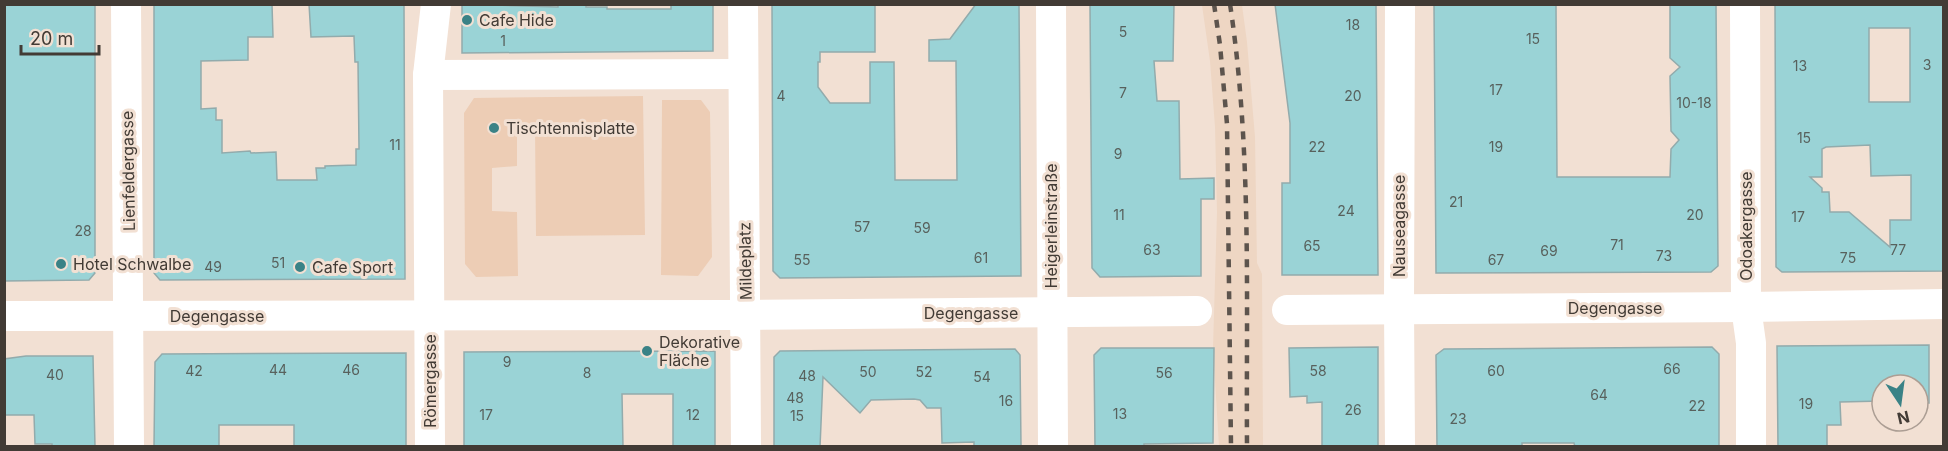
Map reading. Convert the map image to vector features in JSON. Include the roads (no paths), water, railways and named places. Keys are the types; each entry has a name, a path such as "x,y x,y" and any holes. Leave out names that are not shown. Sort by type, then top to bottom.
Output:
{"street":[{"name":"Lienfeldergasse","path":"126,4 129,447"},
{"path":"429,315 428,75 436,4"},
{"name":"Mildeplatz","path":"429,315 745,315 743,4"},
{"name":"Heigerleinstraße","path":"1051,4 1053,447"},
{"name":"Nauseagasse","path":"1400,4 1400,447"},
{"name":"Odoakergasse","path":"1745,4 1746,308 1751,343 1751,447"},
{"path":"428,75 742,74"},
{"name":"Degengasse","path":"1287,310 1746,308 1944,304"},
{"name":"Degengasse","path":"745,315 1197,311"},
{"name":"Degengasse","path":"4,316 429,315"},
{"name":"Römergasse","path":"429,315 430,447"},
{"path":"745,315 746,447"}],"railway":[{"path":"1214,4 1227,124 1231,446"},
{"path":"1230,4 1242,114 1245,170 1247,446"}],"place":[{"name":"Cafe Hide","path":"467,20"},
{"name":"Tischtennisplatte","path":"494,128"},
{"name":"Hotel Schwalbe","path":"61,264"},
{"name":"Cafe Sport","path":"300,267"},
{"name":"Dekorative Fläche","path":"647,351"}]}
